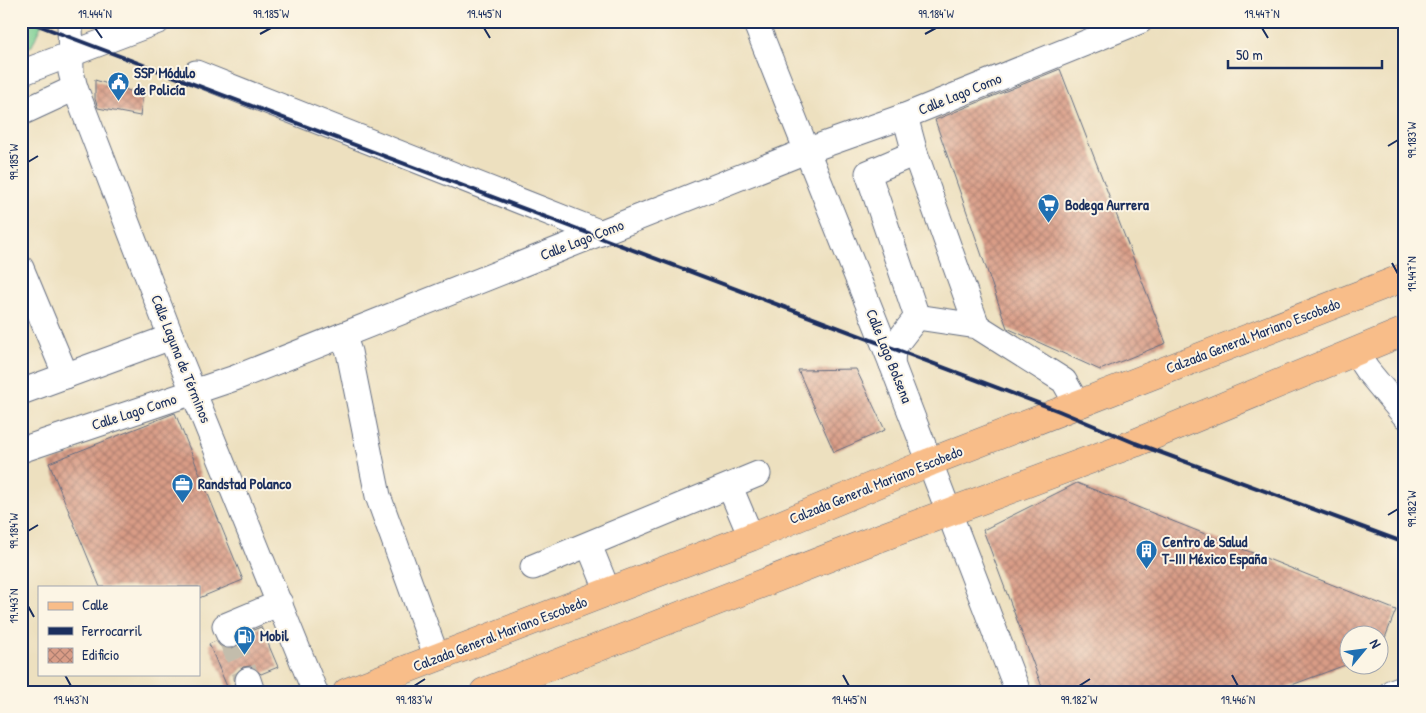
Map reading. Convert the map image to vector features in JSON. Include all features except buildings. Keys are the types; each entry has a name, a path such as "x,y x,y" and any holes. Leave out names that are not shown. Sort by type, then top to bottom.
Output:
{"main road":[{"name":"Calzada General Mariano Escobedo","path":"348,692 751,537 930,462 1405,278"},
{"path":"484,692 949,511 1135,443 1405,331"}],"street":[{"name":"Calle Laguna de Términos","path":"70,21 71,72 75,88 171,337 195,392 315,692"},
{"path":"21,73 158,21"},
{"name":"Calle Lago Bolsena","path":"755,21 892,364 1018,692"},
{"name":"Calle Lago Como","path":"21,450 195,392 806,151 905,116 1140,21"},
{"path":"196,73 601,233"},
{"path":"21,113 75,88"},
{"path":"905,116 915,152 977,326"},
{"path":"915,152 868,174 917,317"},
{"path":"21,268 66,376"},
{"path":"892,364 893,348 917,317"},
{"path":"917,317 977,326 1064,382 1077,404"},
{"path":"343,335 349,352 378,496 437,658"},
{"path":"21,392 171,337"},
{"path":"1355,352 1367,370 1405,416"},
{"path":"533,567 758,474"},
{"path":"730,487 751,537"},
{"path":"588,545 608,592"},
{"path":"229,635 225,626 280,602"},
{"path":"1392,692 1405,687"}],"green space":[{"path":"21,21 43,21 32,46 24,49 21,44"}],"tunnel":[{"path":"229,635 248,680"}],"railway":[{"path":"27,21 1059,411 1135,443 1405,543"}],"place":[{"name":"SSP Módulo de Policía","path":"118,101"},
{"name":"Bodega Aurrera","path":"1049,224"},
{"name":"Randstad Polanco","path":"182,503"},
{"name":"Centro de Salud T-III México España","path":"1146,570"},
{"name":"Mobil","path":"244,655"}]}
